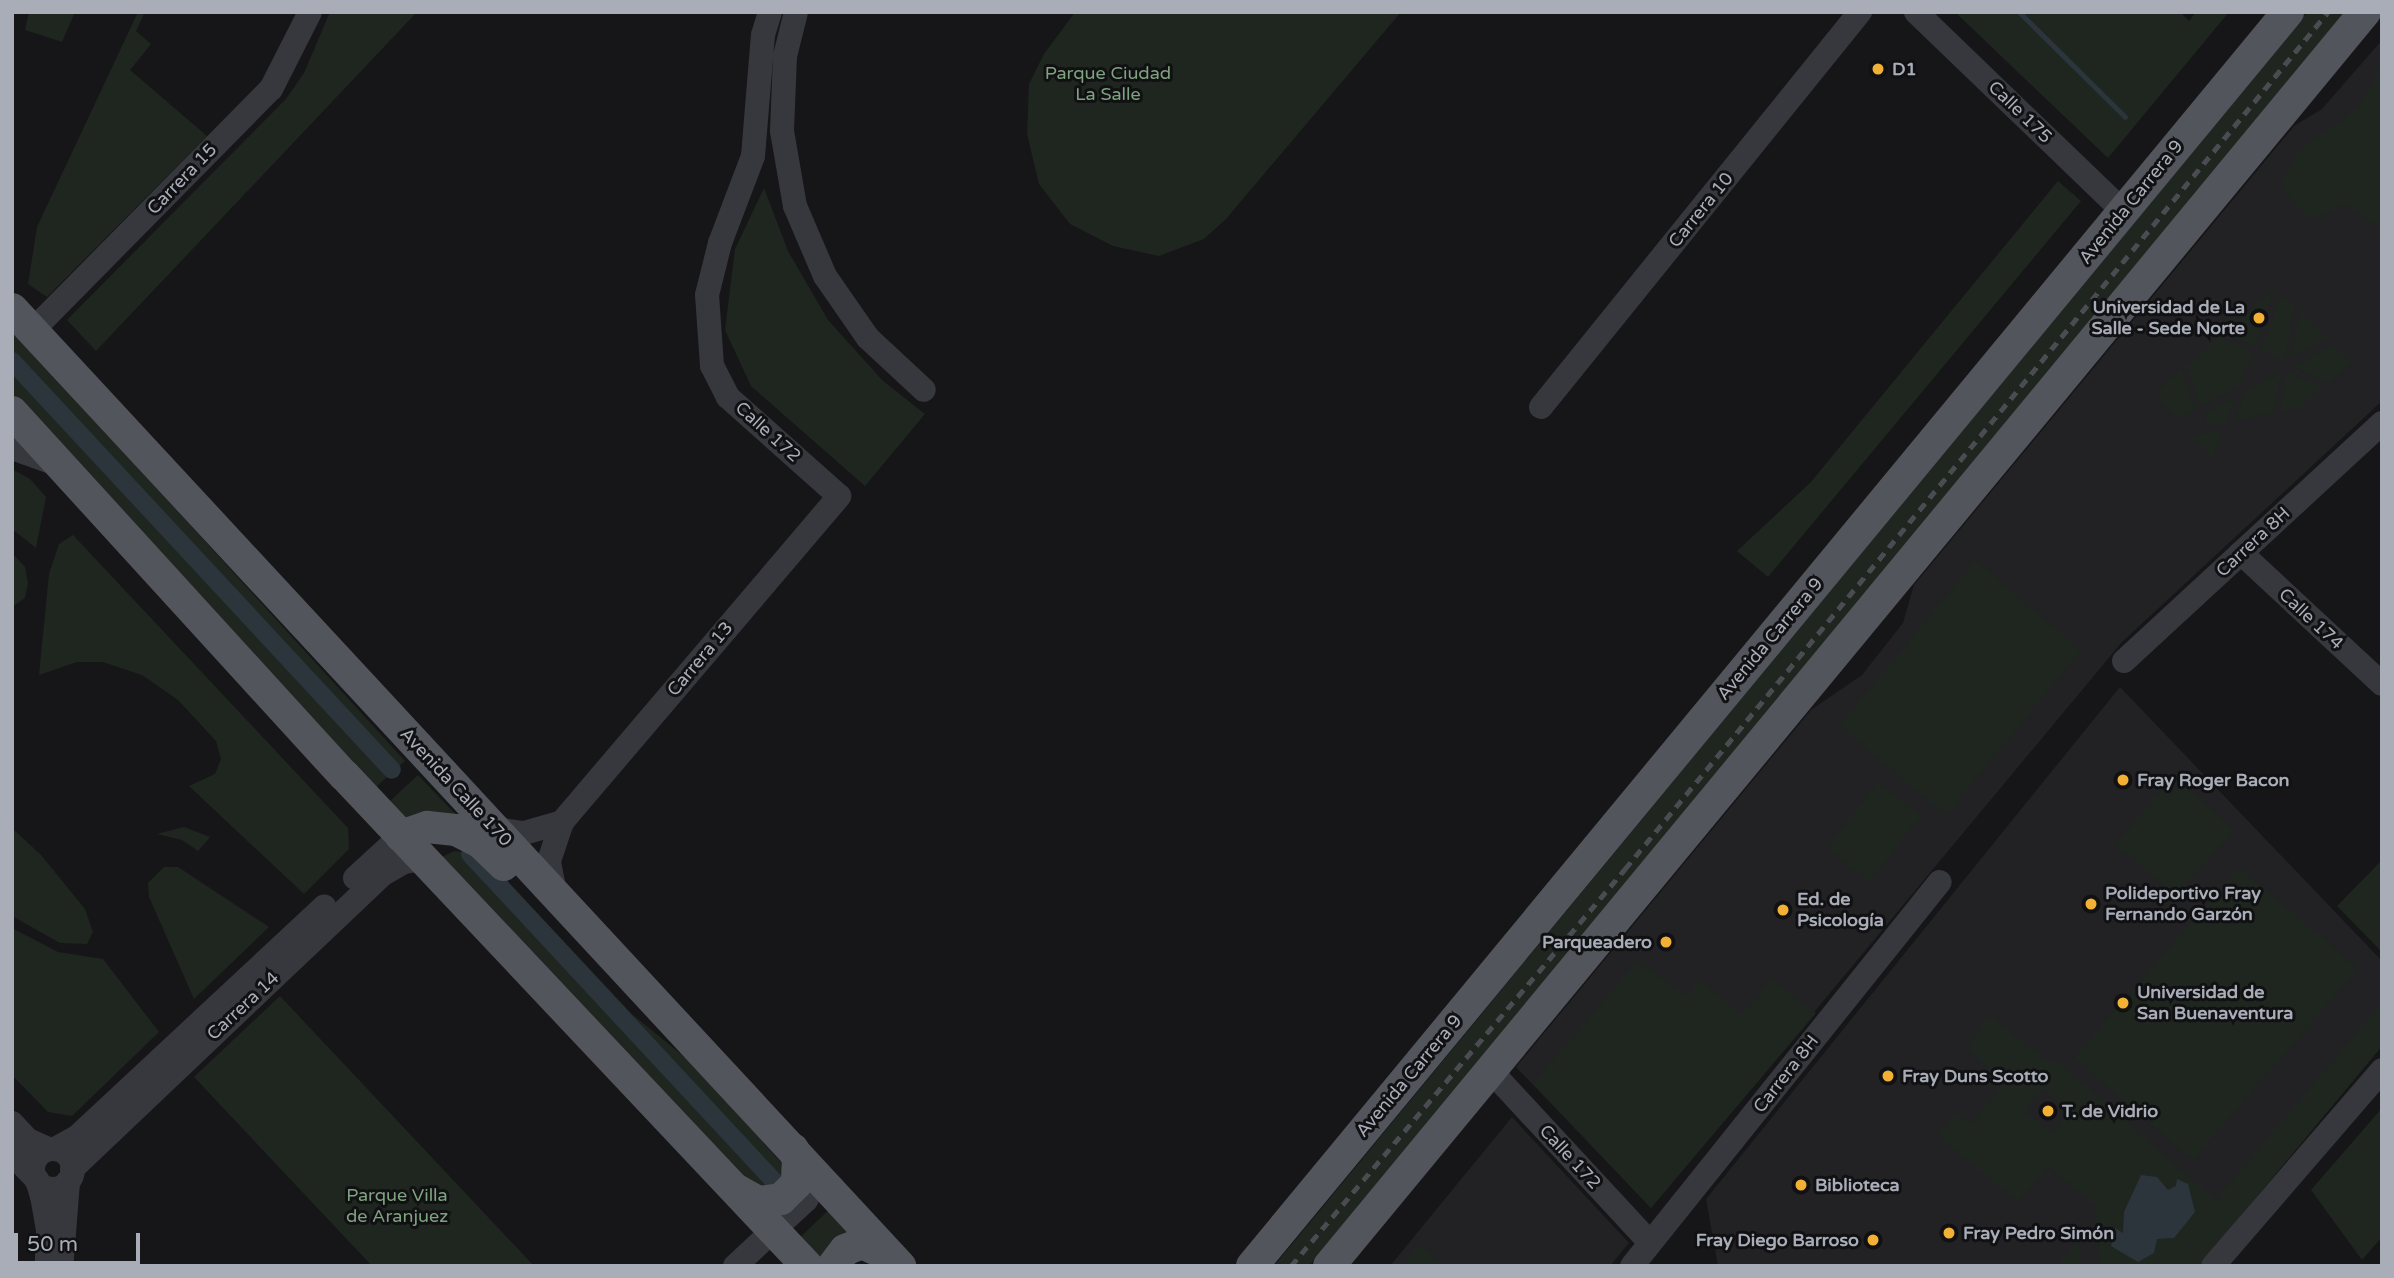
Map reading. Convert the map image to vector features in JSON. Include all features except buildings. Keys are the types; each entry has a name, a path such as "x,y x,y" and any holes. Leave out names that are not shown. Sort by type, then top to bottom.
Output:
{"main road":[{"name":"Avenida Carrera 9","path":"1252,1266 2288,12"},
{"path":"1329,1266 2365,12"},
{"name":"Avenida Calle 170","path":"22,320 898,1264"},
{"path":"12,412 401,836 807,1266"},
{"path":"401,836 432,826 469,835 653,999"},
{"path":"732,1186 758,1202 781,1199 797,1182 798,1159 793,1149"},
{"path":"833,1266 845,1250 862,1243 881,1248 898,1264"}],"street":[{"name":"Carrera 15","path":"22,320 271,89 310,12"},
{"path":"753,156 764,35 770,12"},
{"path":"796,12 785,55 782,131 795,206 825,276 868,338 924,390"},
{"name":"Carrera 10","path":"1541,407 1860,12"},
{"name":"Calle 175","path":"1916,12 2123,211"},
{"path":"753,156 783,109"},
{"name":"Calle 172","path":"753,156 712,268 707,295 712,366 729,397 838,496"},
{"name":"Carrera 8H","path":"2124,661 2382,423"},
{"path":"12,448 59,465"},
{"name":"Carrera 13","path":"555,893 549,861 562,822 838,496"},
{"name":"Calle 174","path":"2241,553 2382,684"},
{"path":"495,829 524,834 562,822"},
{"name":"Carrera 14","path":"51,1149 77,1137 401,836"},
{"name":"Carrera 14","path":"70,1175 383,874 404,862 423,859"},
{"name":"Carrera 8H","path":"1632,1266 1940,882"},
{"path":"2213,1266 2382,1070"},
{"name":"Calle 172","path":"1490,1071 1650,1244"},
{"path":"12,1123 28,1140 66,1154 70,1175 62,1266"},
{"path":"47,1266 47,1221 34,1161 51,1149"},
{"path":"12,1154 37,1180 54,1188 70,1175"},
{"path":"735,1266 806,1200 818,1176"}],"shaded area":[{"path":"2382,40 2382,401 2122,642 1651,1208 1516,1067 1811,710 1862,675 1903,623 1914,585 2294,126 2322,109"},
{"name":"Universidad de San Buenaventura","path":"2120,687 2382,961 2382,1046 2199,1266 1718,1266 1706,1199"},
{"path":"1512,1117 1629,1243 1610,1266 1390,1266"},
{"path":"2141,1175 2157,1177 2168,1190 2176,1186 2177,1179 2188,1184 2195,1212 2174,1238 2157,1239 2154,1253 2138,1262 2111,1246 2115,1228 2123,1233 2124,1212"}],"green space":[{"path":"29,12 75,12 62,42 25,30"},
{"path":"138,12 145,12 136,31 151,44 130,70 207,136 47,297 28,284 37,227"},
{"path":"330,12 417,12 96,351 67,320 286,99 304,73"},
{"name":"Parque Ciudad La Salle","path":"1075,12 1401,12 1226,219 1204,239 1159,256 1113,246 1070,224 1039,184 1027,134 1029,84 1044,54"},
{"path":"1955,12 2180,12 2189,21 2196,12 2229,12 2108,158"},
{"path":"2307,12 2348,12 1309,1266 1274,1266"},
{"path":"2382,65 2382,229 2346,204 2312,220 2293,204 2281,180 2298,152 2357,109"},
{"path":"2058,181 2081,201 1768,577 1737,551 1811,482"},
{"path":"764,188 788,251 828,320 883,381 925,414 865,486 751,386 725,330 735,249"},
{"path":"2275,287 2255,347 2224,332"},
{"path":"2282,294 2295,307 2284,362 2260,350"},
{"path":"2301,312 2328,338 2290,358"},
{"path":"12,329 405,761 375,788 12,397"},
{"path":"2219,337 2253,353 2240,385 2201,406 2186,366"},
{"path":"2334,344 2352,362 2328,384 2293,366"},
{"path":"2181,370 2196,409 2177,419 2155,394"},
{"path":"2288,371 2323,388 2301,408 2279,412"},
{"path":"2282,372 2273,413 2234,421 2245,392"},
{"path":"2236,397 2226,423 2208,426 2203,414"},
{"path":"2223,430 2212,459 2191,436"},
{"path":"12,469 30,479 46,497 36,548 12,529"},
{"path":"73,535 348,828 349,849 304,894 189,786 215,774 221,759 216,741 178,700 142,675 103,662 77,662 39,675 49,574 59,544"},
{"path":"12,553 25,567 28,583 25,598 12,607"},
{"path":"1975,561 2082,650 1946,815 1839,726"},
{"path":"418,775 460,819 427,811 405,818 389,802"},
{"path":"2174,776 2233,830 2176,896 2115,844"},
{"path":"1878,782 1921,816 1870,882 1827,848"},
{"path":"184,827 210,837 198,851 182,840 157,834"},
{"path":"12,828 41,855 85,909 93,932 87,944 60,943 12,916"},
{"path":"454,851 471,853 491,864 632,1014 687,1059 781,1162 786,1185 754,1187 434,861"},
{"path":"2382,860 2382,952 2337,906"},
{"path":"164,867 178,867 269,927 194,999 149,897 148,883"},
{"path":"2239,867 2358,969 2193,1160 2074,1058"},
{"path":"12,928 58,952 103,959 159,1032 72,1116 48,1112 12,1075"},
{"path":"1637,961 1686,996 1700,980 1742,1015 1771,979 1816,1013 1651,1208 1533,1084"},
{"name":"Parque Villa de Aranjuez","path":"280,996 534,1266 372,1266 194,1077"},
{"path":"2382,1002 2382,1046 2199,1266 2100,1266 2095,1205 2048,1167 2018,1202 1938,1136 1956,1112 1973,1124 2003,1082 1967,1047 1989,1015 2050,1063 2054,1059 2216,1200","holes":["2043,1089 2070,1111 2052,1133 2025,1111","2142,1175 2157,1177 2168,1190 2176,1186 2157,1239 2112,1235 2115,1228 2123,1233"]},
{"path":"2382,1108 2382,1237 2362,1260 2311,1190"},
{"path":"835,1204 860,1231 822,1266 795,1242"},
{"path":"2078,1240 2082,1266 2056,1266"},
{"path":"1418,1244 1444,1265 1401,1266"}],"waterway":[{"path":"2019,12 2125,117"},
{"path":"12,361 392,770"},
{"path":"470,854 778,1185"}],"railway":[{"path":"1291,1266 1625,869 2328,12"}],"place":[{"name":"D1","path":"1878,69"},
{"name":"Universidad de La Salle - Sede Norte","path":"2259,318"},
{"name":"Fray Roger Bacon","path":"2123,780"},
{"name":"Polideportivo Fray Fernando Garzón","path":"2091,904"},
{"name":"Ed. de Psicología","path":"1783,910"},
{"name":"Parqueadero","path":"1666,942"},
{"name":"Universidad de San Buenaventura","path":"2123,1003"},
{"name":"Fray Duns Scotto","path":"1888,1076"},
{"name":"T. de Vidrio","path":"2048,1111"},
{"name":"Biblioteca","path":"1801,1185"},
{"name":"Fray Pedro Simón","path":"1949,1233"},
{"name":"Fray Diego Barroso","path":"1873,1240"}]}
